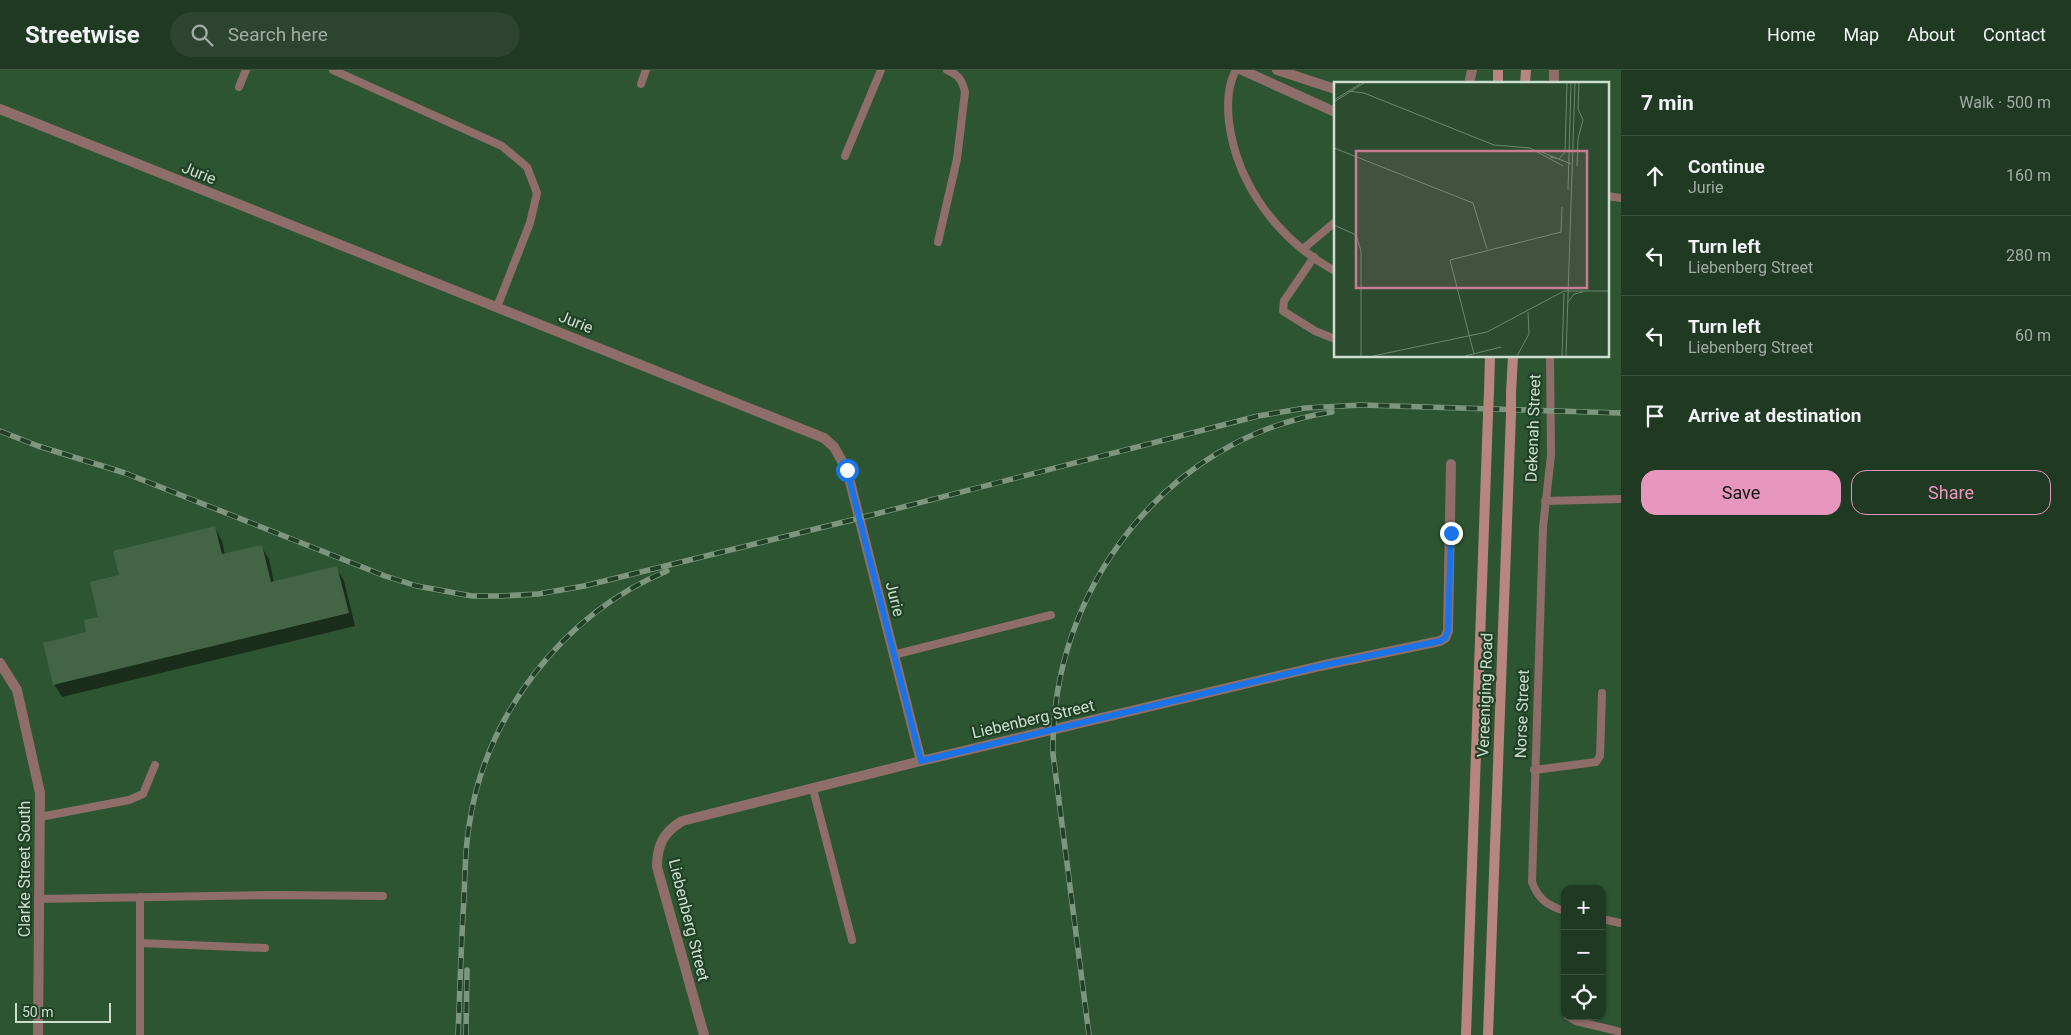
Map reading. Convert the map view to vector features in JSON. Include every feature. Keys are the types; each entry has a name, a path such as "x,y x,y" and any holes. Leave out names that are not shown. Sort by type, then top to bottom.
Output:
{"main road":[{"name":"Vereeniging Road","path":"1466,1035 1490,358"},
{"name":"Vereeniging Road","path":"1488,1035 1513,358"}],"street":[{"path":"1242,70 1332,110"},
{"path":"1278,70 1334,89"},
{"name":"Jurie","path":"0,109 824,438 834,447 847,470 921,761"},
{"name":"Liebenberg Street","path":"704,1035 658,867 659,845 671,828 682,821 921,761 1320,666 1440,641 1445,638 1448,631 1451,464"},
{"name":"Clarke Street South","path":"0,663 17,690 40,793 38,1035"}],"lane":[{"path":"239,86 246,70"},
{"path":"333,70 502,146 527,167 537,193 530,223 497,307"},
{"path":"641,84 646,70"},
{"path":"845,156 881,70"},
{"path":"938,242 956,159 965,92 963,81 947,70"},
{"path":"1236,70 1228,95 1228,111 1235,149 1245,177 1272,220 1303,249 1334,270"},
{"path":"1608,196 1621,198"},
{"path":"1303,249 1334,223"},
{"path":"1314,257 1284,301 1283,311 1315,331 1334,339"},
{"name":"Dekenah Street","path":"1545,500 1551,455 1550,358"},
{"path":"1545,500 1621,499"},
{"name":"Norse Street","path":"1545,500 1534,770 1532,882 1537,895 1547,903 1561,909"},
{"path":"894,655 1051,615"},
{"path":"1534,770 1596,762 1600,756 1602,693"},
{"path":"40,817 129,800 143,794 155,765"},
{"path":"813,789 852,940"},
{"path":"40,898 383,896"},
{"path":"140,897 140,1035"},
{"path":"1606,920 1621,923"},
{"path":"140,943 265,948"},
{"path":"1574,1020 1621,1032"}],"shaded area":[{"path":"0,70 1621,70 1621,1035 0,1035"}],"building":[{"path":"215,526 222,554 262,545 271,582 337,566 349,613 53,685 43,643 86,632 84,620 98,617 90,582 119,575 113,551"}],"railway":[{"path":"0,431 38,446 125,473 385,576 417,586 472,596 501,596 538,594 584,586 860,518 1258,416 1305,408 1361,405 1621,413"},
{"path":"1089,1035 1053,754 1057,693 1072,635 1096,580 1129,531 1170,488 1218,453 1272,427 1332,412"},
{"path":"458,1035 465,862 469,826 478,785 492,745 511,708 535,673 563,641 594,613 629,590 667,571"},
{"path":"466,1035 467,970"}],"route":[{"path":"847,470 921,761 1320,666 1440,641 1445,638 1448,631 1451,533"}]}
